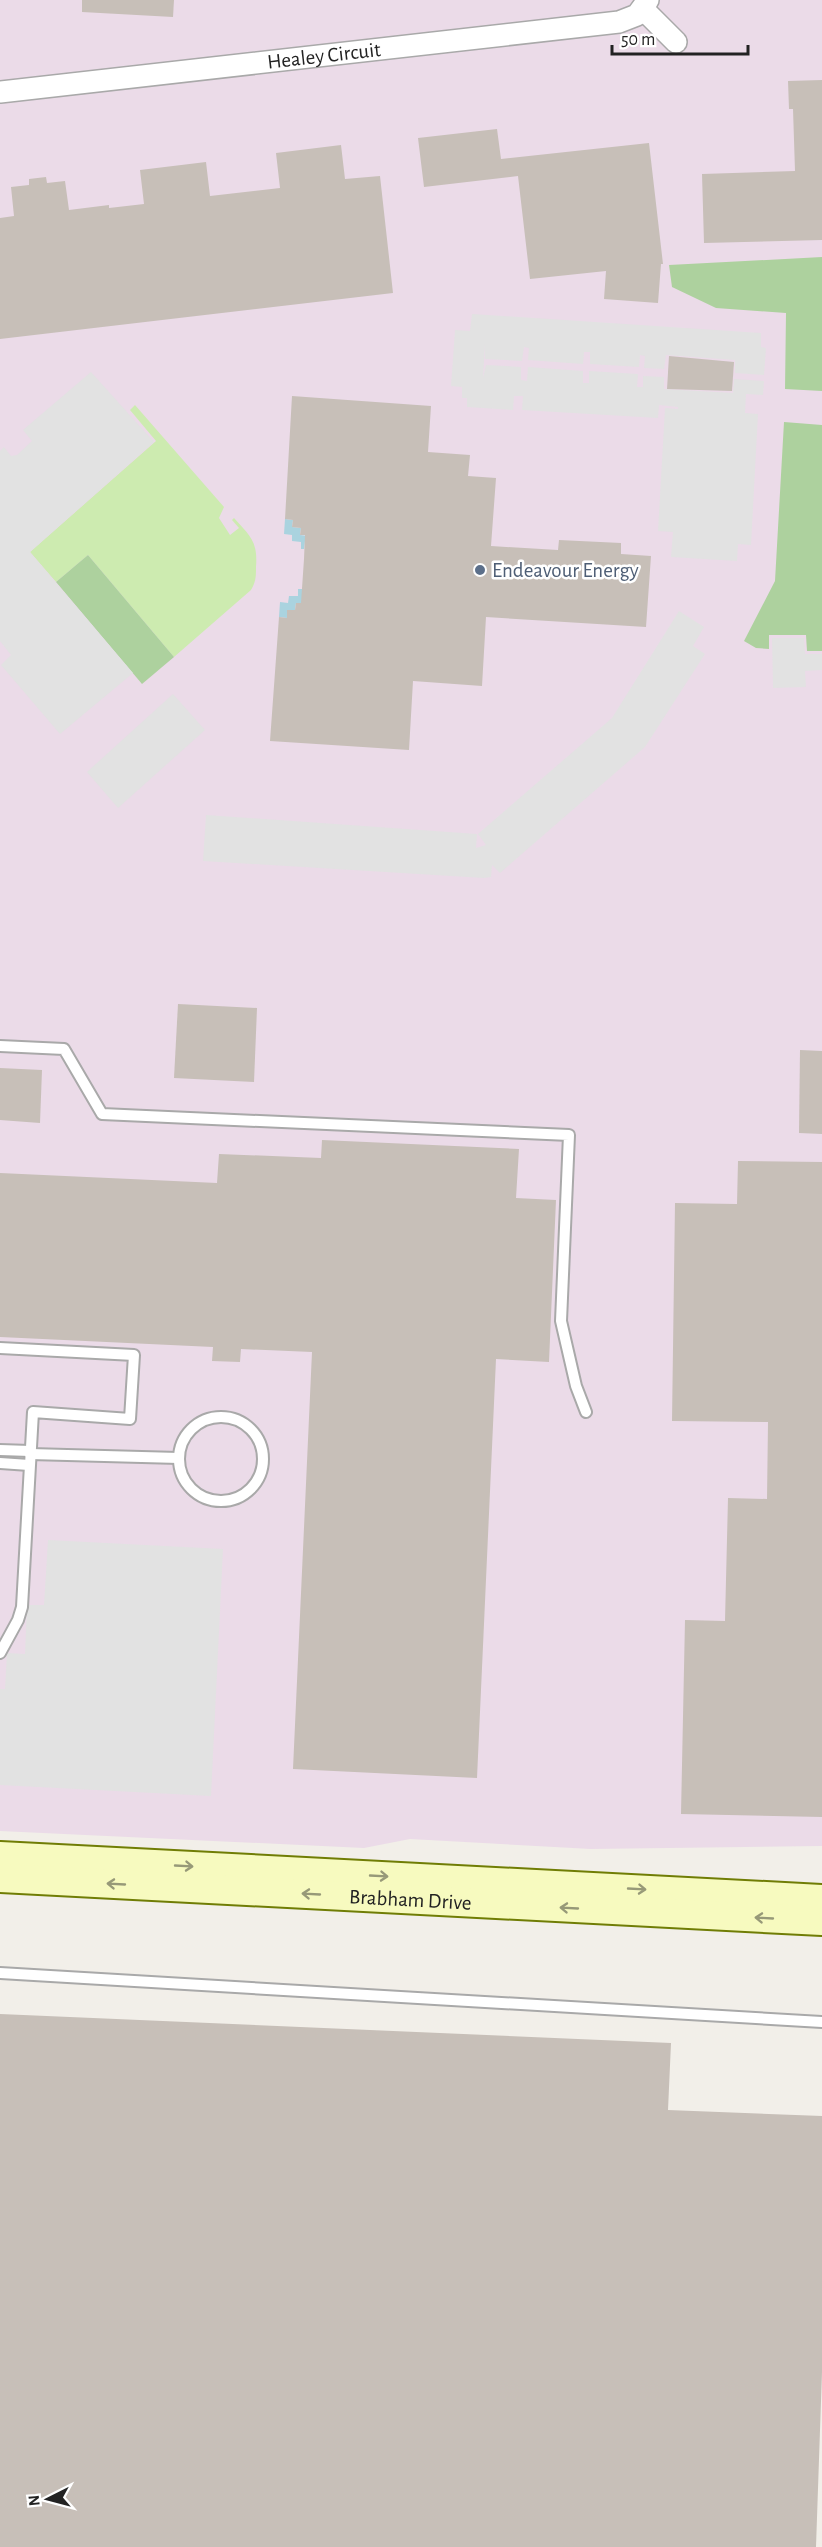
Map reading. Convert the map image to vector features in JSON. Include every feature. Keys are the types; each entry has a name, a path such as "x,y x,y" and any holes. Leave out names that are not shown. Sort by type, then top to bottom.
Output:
{"main road":[{"name":"Brabham Drive","path":"0,1856 822,1899"},
{"name":"Brabham Drive","path":"0,1878 822,1921"}],"street":[{"name":"Healey Circuit","path":"0,92 619,22 637,15 646,4 676,42"}],"lane":[{"path":"0,1046 64,1049 102,1114 569,1135 561,1321 576,1386 586,1412"},
{"path":"0,1348 134,1355 130,1419 33,1412 22,1607 0,1653"},
{"path":"219,1417 239,1421 255,1434 263,1464 260,1474 248,1491 239,1497 219,1501 206,1498 186,1483 179,1458 185,1438 191,1430 208,1419 219,1417"},
{"path":"0,1450 30,1457"},
{"path":"0,1463 30,1457 179,1458"},
{"path":"0,1973 822,2022"}],"shaded area":[{"path":"0,0 822,0 822,1846 591,1849 410,1839 364,1848 0,1831"},
{"path":"472,314 761,333 761,347 766,348 764,375 735,373 735,360 666,355 664,369 644,368 645,356 640,355 639,367 590,364 590,352 584,352 583,364 528,360 529,348 524,347 522,361 485,359 485,344 483,378 486,365 521,367 521,380 527,381 528,367 583,371 583,383 589,383 589,371 638,374 637,387 643,387 643,376 664,377 664,389 733,393 734,379 764,381 763,395 746,394 745,413 758,414 751,545 738,544 737,561 671,557 673,532 658,531 665,408 678,409 678,407 659,405 658,418 522,410 523,396 514,396 513,410 467,407 467,398 462,398 462,387 451,386 455,330 470,331"},
{"path":"91,372 154,442 30,552 133,673 60,734 1,665 11,655 0,641 0,451 4,447 11,456 17,455 32,441 23,430"},
{"path":"679,611 704,627 693,646 705,654 645,747 500,873 492,865 491,877 484,878 203,861 206,815 477,834 476,848 486,845 478,834 612,718"},
{"path":"772,638 804,638 805,654 822,654 822,670 805,671 806,687 773,688"},
{"path":"173,694 205,730 118,808 87,772"},
{"path":"48,1540 223,1549 211,1796 0,1785 0,1689 5,1689 7,1653 25,1654 27,1605 44,1605"}],"green space":[{"path":"822,257 822,391 785,389 786,313 716,308 672,287 669,265"},
{"path":"135,405 224,507 219,518 230,535 239,528 232,520 234,518 249,535 256,551 256,576 251,590 174,657 88,555 56,582 30,552 156,441 130,410"},
{"path":"784,422 822,425 822,651 807,651 806,635 769,635 769,649 756,648 744,641 775,581"},
{"path":"88,555 174,657 142,684 56,582"}],"water":[{"path":"285,519 293,520 292,527 301,528 300,535 308,536 304,549 301,549 301,542 292,541 292,535 284,534"},
{"path":"298,589 302,589 304,603 296,603 295,610 287,610 287,618 279,617 280,602 288,603 289,596 298,596"}],"building":[{"path":"82,0 174,0 173,17 82,12"},
{"path":"822,80 822,240 704,243 702,174 795,171 793,109 789,109 788,81"},
{"path":"497,129 501,159 649,143 663,264 661,264 658,303 604,299 606,271 530,279 518,176 424,187 418,138"},
{"path":"341,145 345,179 380,176 393,293 0,339 0,218 14,216 11,187 29,185 29,179 46,177 47,183 65,181 69,210 144,204 140,170 206,162 210,196 280,188 276,153"},
{"path":"669,356 734,362 732,391 667,389"},
{"name":"Endeavour Energy","path":"292,396 431,406 428,452 470,455 468,476 496,478 491,546 558,550 559,540 621,543 621,554 651,556 646,627 486,617 482,686 413,681 409,750 270,741 279,617 287,618 287,610 295,610 296,603 301,603 304,559 305,535 300,535 301,528 292,527 293,520 285,519"},
{"path":"178,1004 257,1008 254,1082 174,1078"},
{"path":"800,1050 822,1051 822,1134 799,1133"},
{"path":"0,1068 42,1070 40,1123 0,1120"},
{"path":"322,1140 519,1149 516,1198 556,1200 549,1362 496,1359 477,1778 293,1769 312,1352 241,1349 240,1362 212,1361 213,1347 0,1337 0,1173 217,1183 219,1154 321,1158"},
{"path":"738,1161 822,1162 822,1817 681,1814 685,1620 725,1621 728,1498 767,1499 768,1422 672,1421 675,1203 737,1204"},
{"path":"0,2014 671,2043 668,2110 822,2116 822,2372 816,2547 0,2547"}],"place":[{"name":"Endeavour Energy","path":"480,570"}]}
